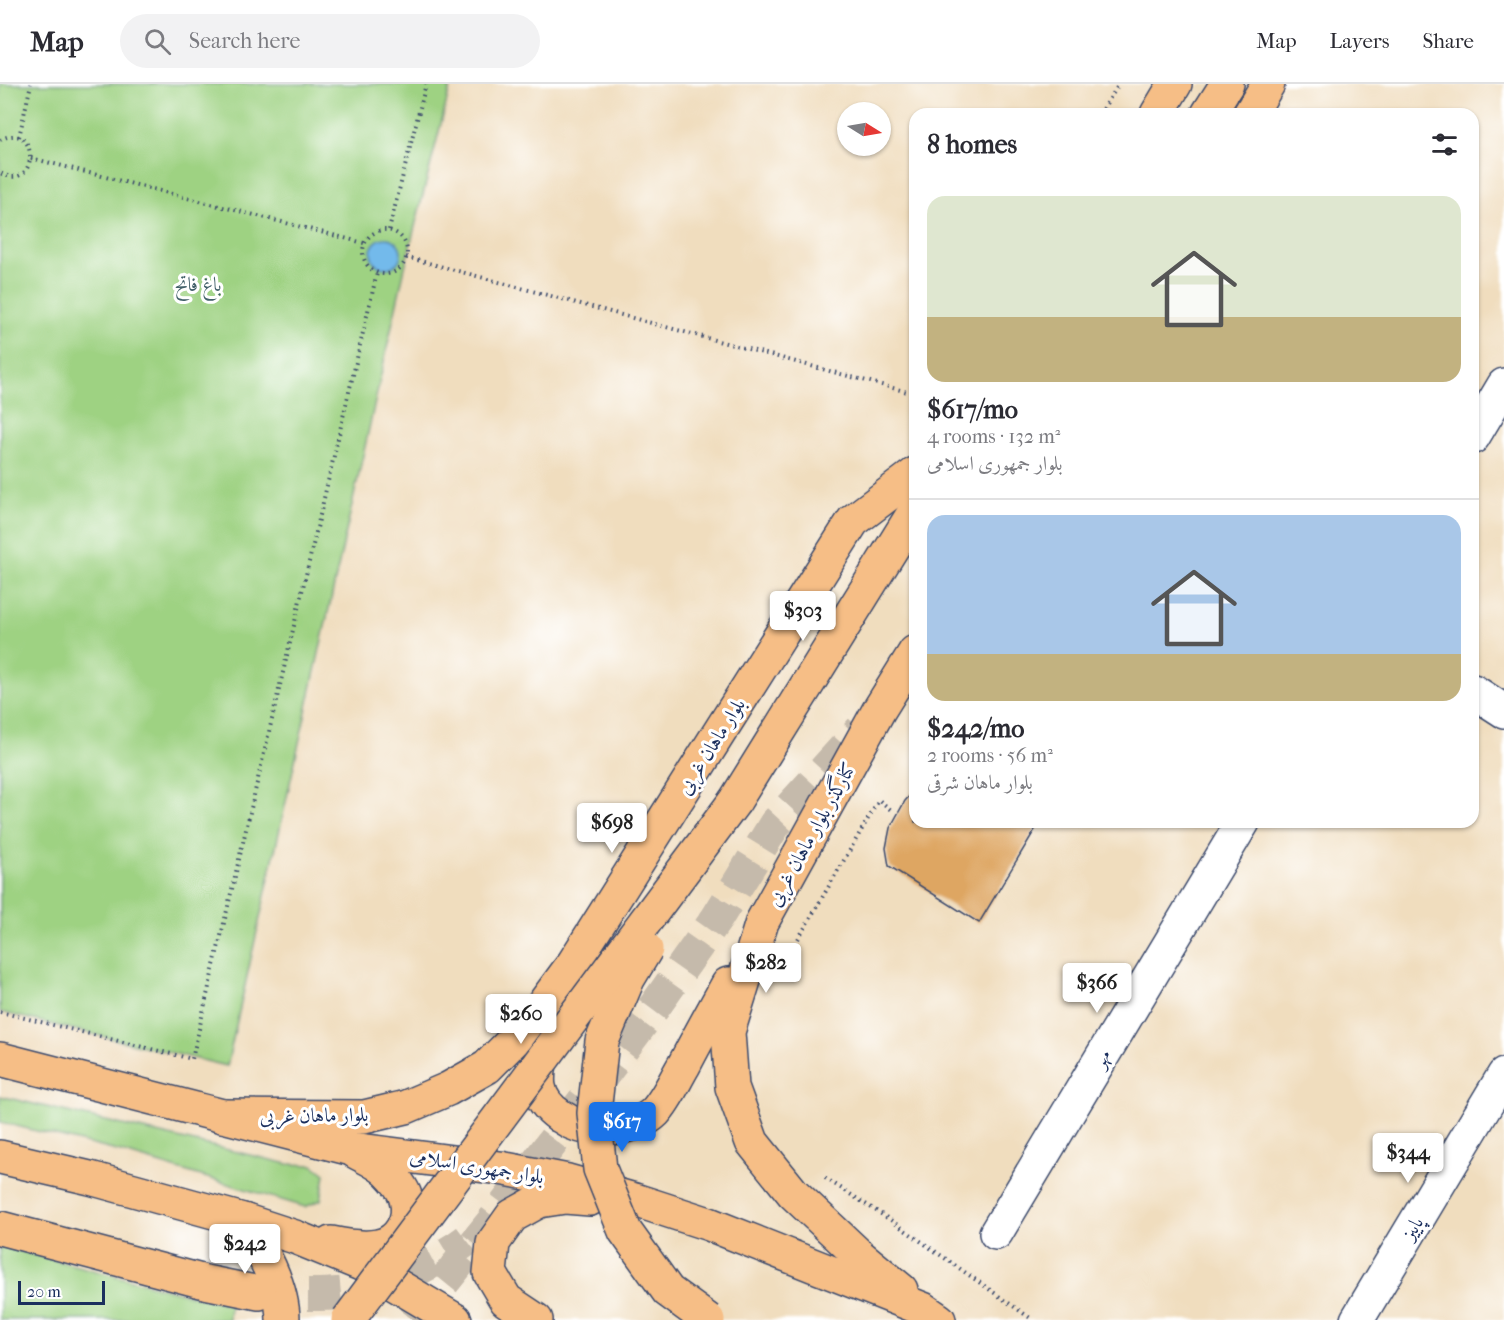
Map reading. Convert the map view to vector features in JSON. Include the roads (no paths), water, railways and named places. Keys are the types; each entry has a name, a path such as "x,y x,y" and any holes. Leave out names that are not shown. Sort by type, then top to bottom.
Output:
{"main road":[{"path":"1161,108 1175,84"},
{"path":"1212,108 1227,84"},
{"path":"1254,108 1268,84"},
{"name":"بلوار ماهان غربی","path":"222,1116 364,1117 417,1103 487,1067 525,1029 573,964 853,521 909,479"},
{"path":"708,1320 668,1291 625,1231 600,1169 594,1113 602,1041 628,979 735,801 909,521"},
{"name":"کنارگذر بلوار ماهان غربی","path":"909,662 879,710 762,922 728,1032 732,1087 752,1142 793,1193 861,1257 931,1315"},
{"path":"348,1320 735,801"},
{"path":"573,964 546,1032 537,1074 541,1096 554,1111 573,1124 611,1129 634,1124 654,1113 672,1086 762,922"},
{"name":"بلوار جمهوری اسلامی","path":"0,1059 352,1149 500,1168 568,1181 709,1224 931,1315"},
{"path":"295,1237 340,1245 379,1246 394,1239 407,1222 406,1200 397,1183 387,1171 352,1149"},
{"path":"0,1157 90,1178 243,1220 295,1237 361,1264 455,1320"},
{"path":"536,1320 506,1299 490,1273 493,1243 512,1216 539,1202 565,1197 596,1199 709,1224"},
{"path":"243,1220 259,1245 273,1274 283,1320"},
{"path":"0,1228 205,1282 259,1293"}],"street":[{"path":"1479,427 1504,385"},
{"path":"1479,695 1504,711"},
{"name":"مهر","path":"996,1233 1239,828"},
{"name":"پاییز","path":"1357,1320 1504,1075"}],"water":[{"path":"386,238 397,242 401,253 397,264 386,268 375,264 371,253 375,242"}],"tunnel":[{"path":"413,1320 493,1221 655,1006 717,918 775,824 861,730"},
{"path":"259,1293 322,1294 358,1291 408,1274 455,1249 467,1240"}],"park label":[{"name":"باغ فاتح","path":"198,284"}]}
